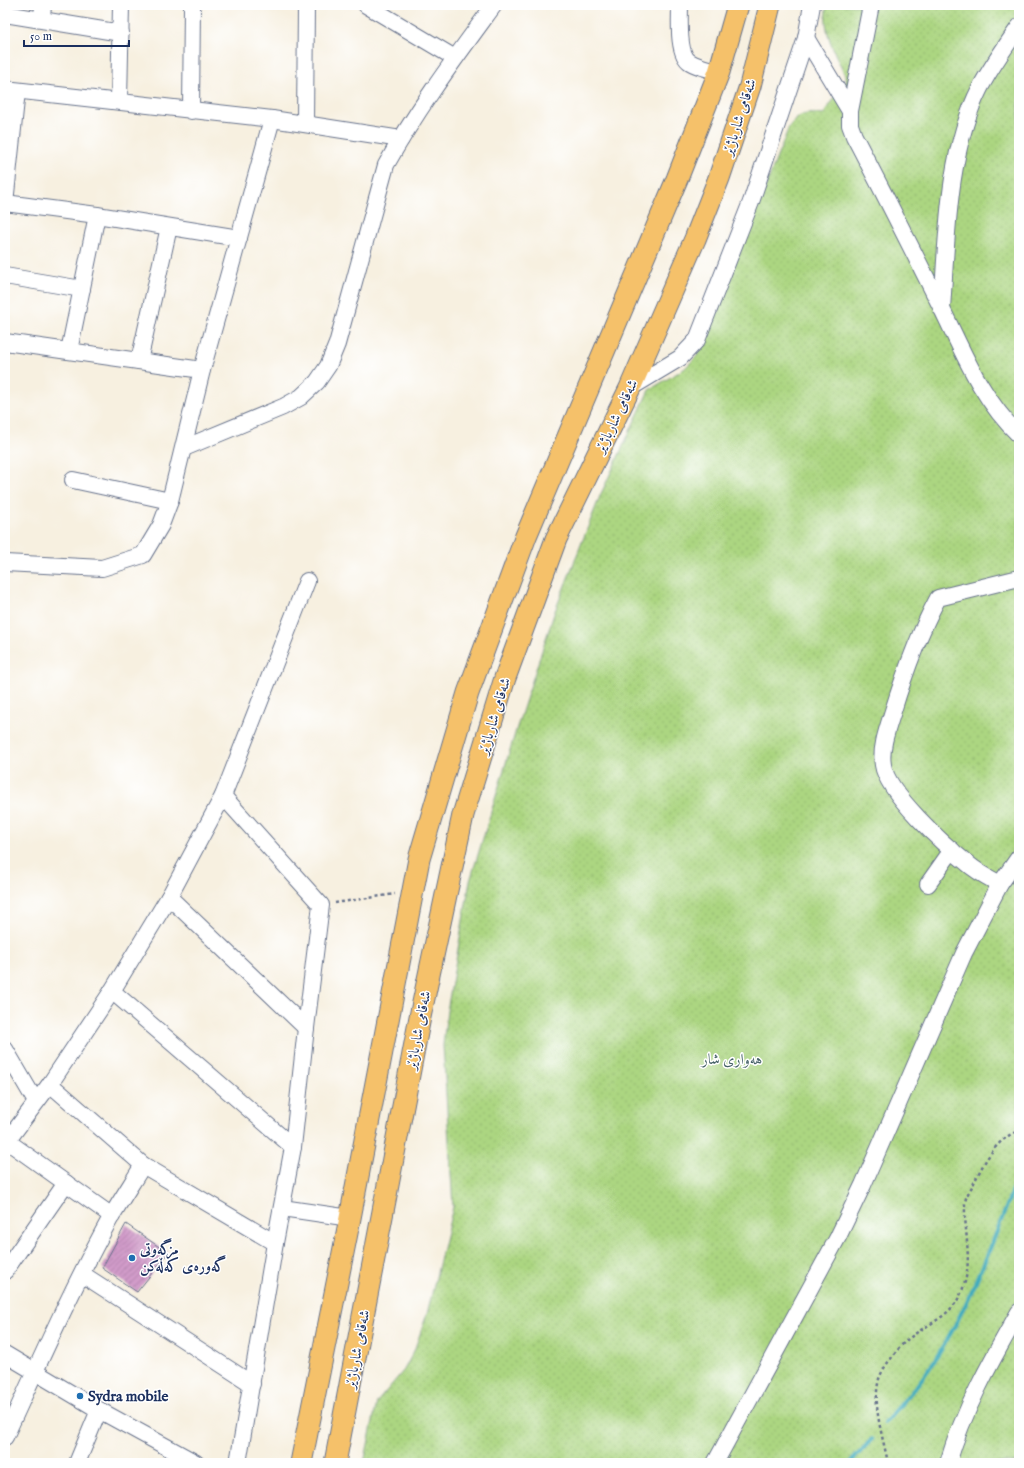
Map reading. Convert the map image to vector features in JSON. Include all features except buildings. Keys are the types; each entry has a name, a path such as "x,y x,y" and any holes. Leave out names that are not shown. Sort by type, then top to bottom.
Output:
{"main road":[{"name":"شەقامی شارباژێر","path":"301,1463 419,859 468,693 526,536 674,186 719,72 738,5"},
{"name":"شەقامی شارباژێر","path":"335,1463 420,1017 462,823 505,678 556,539 630,388 695,239 719,178 750,86 770,5"},
{"path":"486,644 514,653"}],"street":[{"path":"119,101 121,5"},
{"path":"191,110 192,5"},
{"path":"305,124 306,5"},
{"path":"366,5 455,58"},
{"path":"184,448 283,407 301,397 317,382 328,366 338,344 386,165 400,139 455,58 494,5"},
{"path":"680,5 681,40 684,56 690,62 719,72"},
{"path":"630,388 680,358 697,340 751,202 806,38 812,5"},
{"path":"871,5 850,111 850,124 854,136 942,309 973,374 988,398 1010,426 1019,434"},
{"path":"5,14 42,12 121,32"},
{"path":"942,309 950,196 967,120 980,89 1002,51 1019,27"},
{"path":"806,38 850,111"},
{"path":"239,238 98,215 5,203 11,90 272,119 400,139"},
{"path":"5,563 102,568 143,554 161,524 170,501 202,370 272,119"},
{"path":"69,351 98,215"},
{"path":"139,361 169,227"},
{"path":"5,276 82,289"},
{"path":"5,342 202,370"},
{"path":"73,480 170,501"},
{"path":"1000,884 982,874 938,838 900,797 888,778 883,764 884,743 902,679 915,644 938,598 1019,578"},
{"path":"112,1216 6,1142 50,1084 112,991 169,898 223,796 307,581"},
{"path":"223,796 321,905 306,1028 294,1148 282,1208 238,1463"},
{"path":"928,884 952,850"},
{"path":"714,1463 838,1237 866,1178 964,953 1000,884 1019,857"},
{"path":"169,898 306,1028"},
{"path":"112,991 294,1148"},
{"path":"5,1049 36,1102"},
{"path":"50,1084 143,1165 276,1244"},
{"path":"5,1437 82,1274 112,1216 143,1165"},
{"path":"5,1271 66,1183"},
{"path":"282,1208 350,1218"},
{"path":"82,1274 252,1384"},
{"path":"948,1463 973,1397 1019,1312"},
{"path":"5,1354 185,1460"},
{"path":"77,1463 99,1410"}],"path":[{"path":"321,905 413,892"},
{"path":"888,1463 878,1411 877,1395 879,1379 894,1354 907,1340 945,1315 960,1296 966,1280 968,1262 965,1202 978,1175 992,1152 1007,1137 1019,1131"}],"green space":[{"name":"هەواری شار","path":"827,5 1019,5 1019,1463 364,1463 377,1402 404,1370 414,1351 427,1314 453,1207 443,1045 447,1011 470,881 517,727 555,611 600,496 649,390 684,369 697,356 702,347 789,127 800,116 808,114 823,115 847,80 828,34 826,24"}],"waterway":[{"path":"885,1423 926,1373 958,1320 980,1272 1019,1174"},
{"path":"850,1463 872,1439"}],"place":[{"name":"مزگەوتی گەورەی کەڵەکن","path":"132,1258"},
{"name":"Sydra mobile","path":"80,1396"}]}
